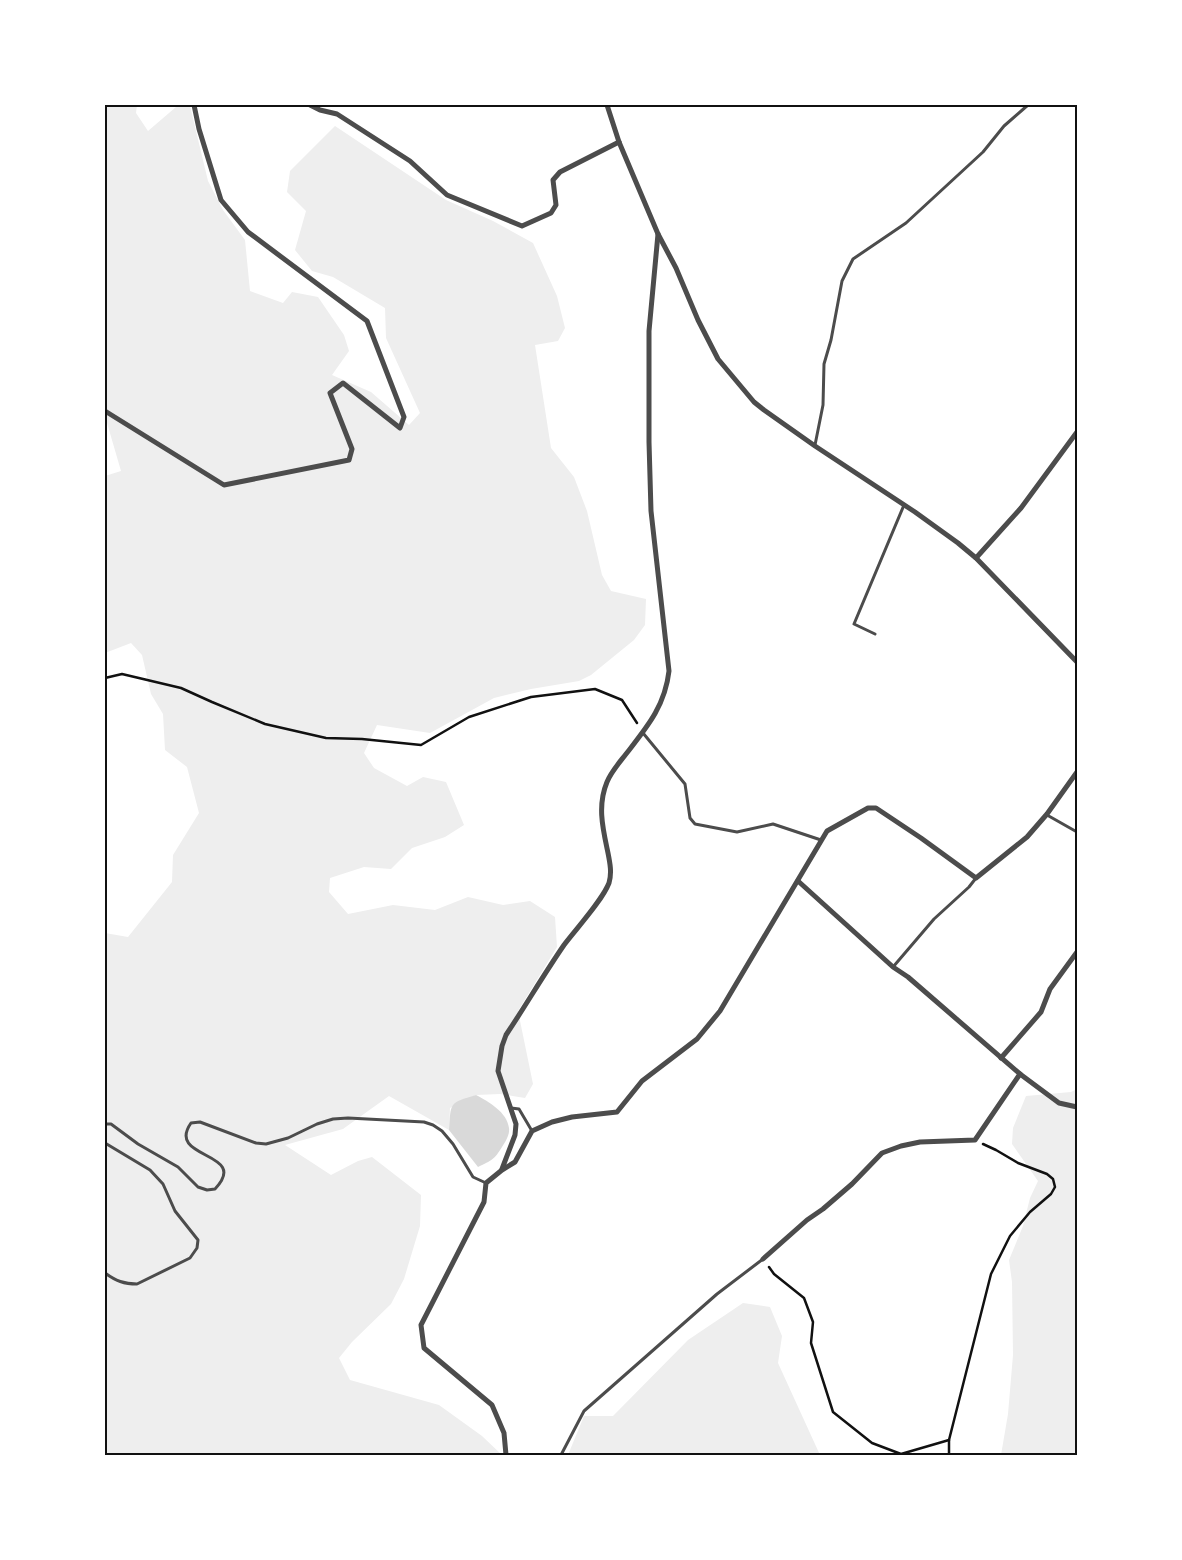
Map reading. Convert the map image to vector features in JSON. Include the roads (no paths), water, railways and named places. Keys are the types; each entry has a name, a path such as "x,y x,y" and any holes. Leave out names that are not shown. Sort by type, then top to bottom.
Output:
{"street":[{"path":"105,411 224,485 349,460 352,449 330,393 343,384 400,428 404,417 367,321 248,232 221,200 194,105"},
{"path":"310,105 320,110 337,114 402,156 447,195 522,226 551,213 556,205 553,180 560,172 619,142"},
{"path":"607,105 619,142 658,234 676,268 698,320 718,360 754,402 764,410 904,505 976,558 1077,662"},
{"path":"502,1170 515,1135 516,1124 498,1071 502,1046 506,1035 558,955 600,899 608,884 611,870 601,803 604,789 609,776 643,733 660,706 667,686 669,671 652,510 650,442 649,332 658,234"},
{"path":"976,558 1021,508 1077,432"},
{"path":"506,1455 504,1433 492,1405 424,1348 421,1325 484,1202 486,1183 515,1162 532,1132 552,1122 572,1117 617,1112 642,1081 697,1039 720,1012 827,830 868,808 876,808 976,878 1027,837 1047,814 1077,772"},
{"path":"798,881 893,967 908,977 1020,1074 1058,1103 1077,1107"},
{"path":"1001,1058 1041,1012 1050,989 1077,952"},
{"path":"763,1259 852,1184 882,1153 900,1146 920,1142 975,1140 1020,1074"}],"lane":[{"path":"815,446 823,405 824,364 842,282 853,259 906,223 983,152 1004,126 1028,105"},
{"path":"875,634 854,624 904,505"},
{"path":"643,733 686,784 690,818 695,824 737,832 773,824 821,840"},
{"path":"1047,814 1077,832"},
{"path":"893,967 934,919 969,887 976,878"},
{"path":"510,1107 520,1109 532,1132"},
{"path":"105,1124 111,1124 138,1144 178,1167 198,1187 207,1190 215,1189 220,1183 223,1177 223,1169 218,1162 188,1144 185,1137 186,1130 191,1123 200,1122 256,1143 266,1144 288,1138 332,1119 348,1118 424,1122 442,1131 453,1144 473,1177 486,1183"},
{"path":"105,1143 150,1170 163,1184 175,1211 198,1240 197,1248 190,1258 137,1284 115,1281 105,1273"},
{"path":"561,1455 584,1411 717,1294 763,1259"}]}
